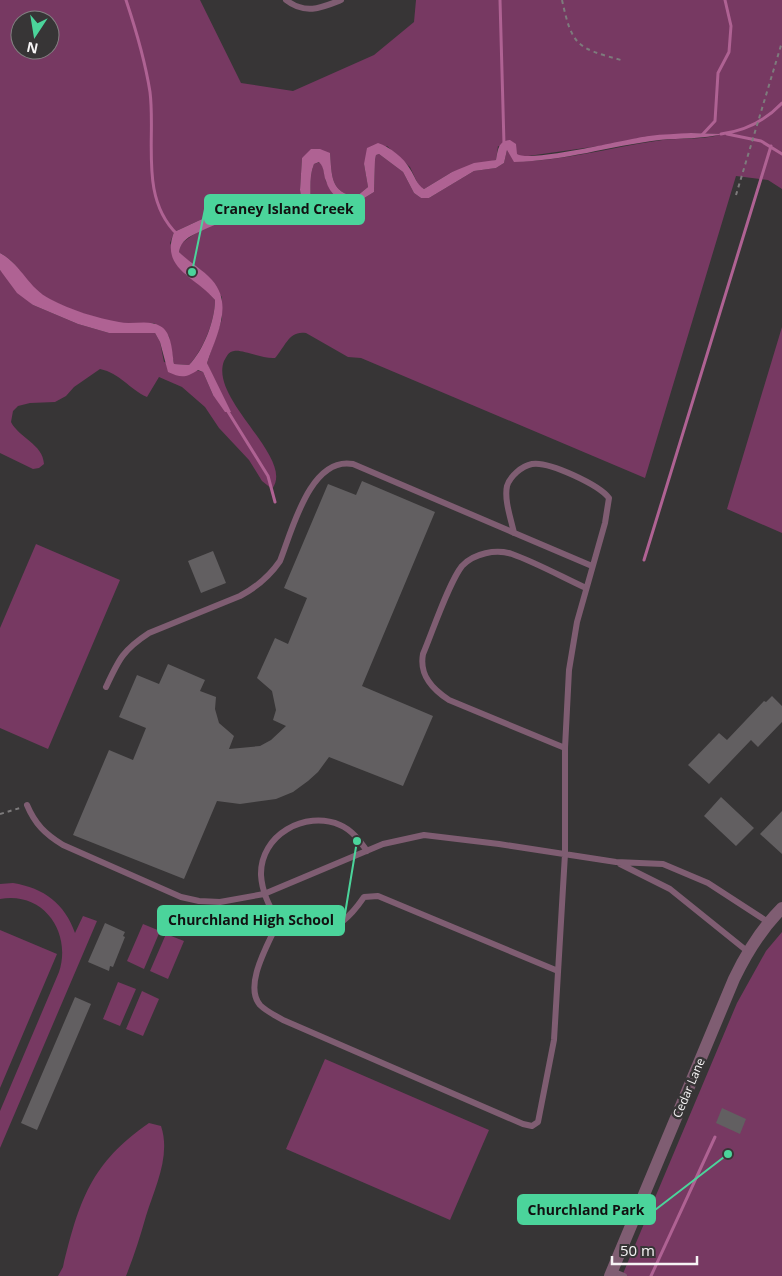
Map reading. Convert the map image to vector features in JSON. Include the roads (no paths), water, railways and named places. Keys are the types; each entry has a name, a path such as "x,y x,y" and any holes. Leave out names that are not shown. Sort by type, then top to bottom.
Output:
{"street":[{"name":"Cedar Lane","path":"615,1274 748,951 768,922 782,908"}],"lane":[{"path":"286,0 305,10 317,10 341,0"},
{"path":"106,687 123,653 130,645 149,632 240,596 253,589 272,572 280,561 312,484 323,472 336,464 353,464 592,566"},
{"path":"278,922 254,978 255,996 268,1012 523,1124 532,1126 540,1119 554,1040 565,854 565,748 569,670 572,644 609,508 609,498 596,486 544,465 532,464 521,469 512,477 508,486 514,533"},
{"path":"565,748 449,700 438,692 428,680 423,672 421,663 423,654 455,579 461,567 470,559 497,552 511,554 586,588"},
{"path":"27,805 34,822 47,836 181,897 200,901 220,902 264,894 383,844 424,835 616,862 662,864 708,883 768,922"},
{"path":"367,851 356,836 341,825 323,820 305,820 288,828 274,840 264,856 261,874 264,894 278,922 310,934 329,929 351,916 364,897 378,896 558,971"},
{"path":"616,862 670,889 748,951"}],"waterway":[{"path":"126,0 140,45 150,92 153,185 165,219 177,234"},
{"path":"500,0 504,144"},
{"path":"702,135 715,121 718,73 729,52 731,26 725,0"},
{"path":"721,134 746,128 762,120 782,103"},
{"path":"727,134 761,141 782,154"},
{"path":"644,560 771,146"},
{"path":"227,410 268,476 275,502"},
{"path":"651,1276 715,1137"}],"place":[{"name":"Craney Island Creek","path":"192,272"},
{"name":"Churchland High School","path":"357,841"},
{"name":"Churchland Park","path":"728,1154"}]}
